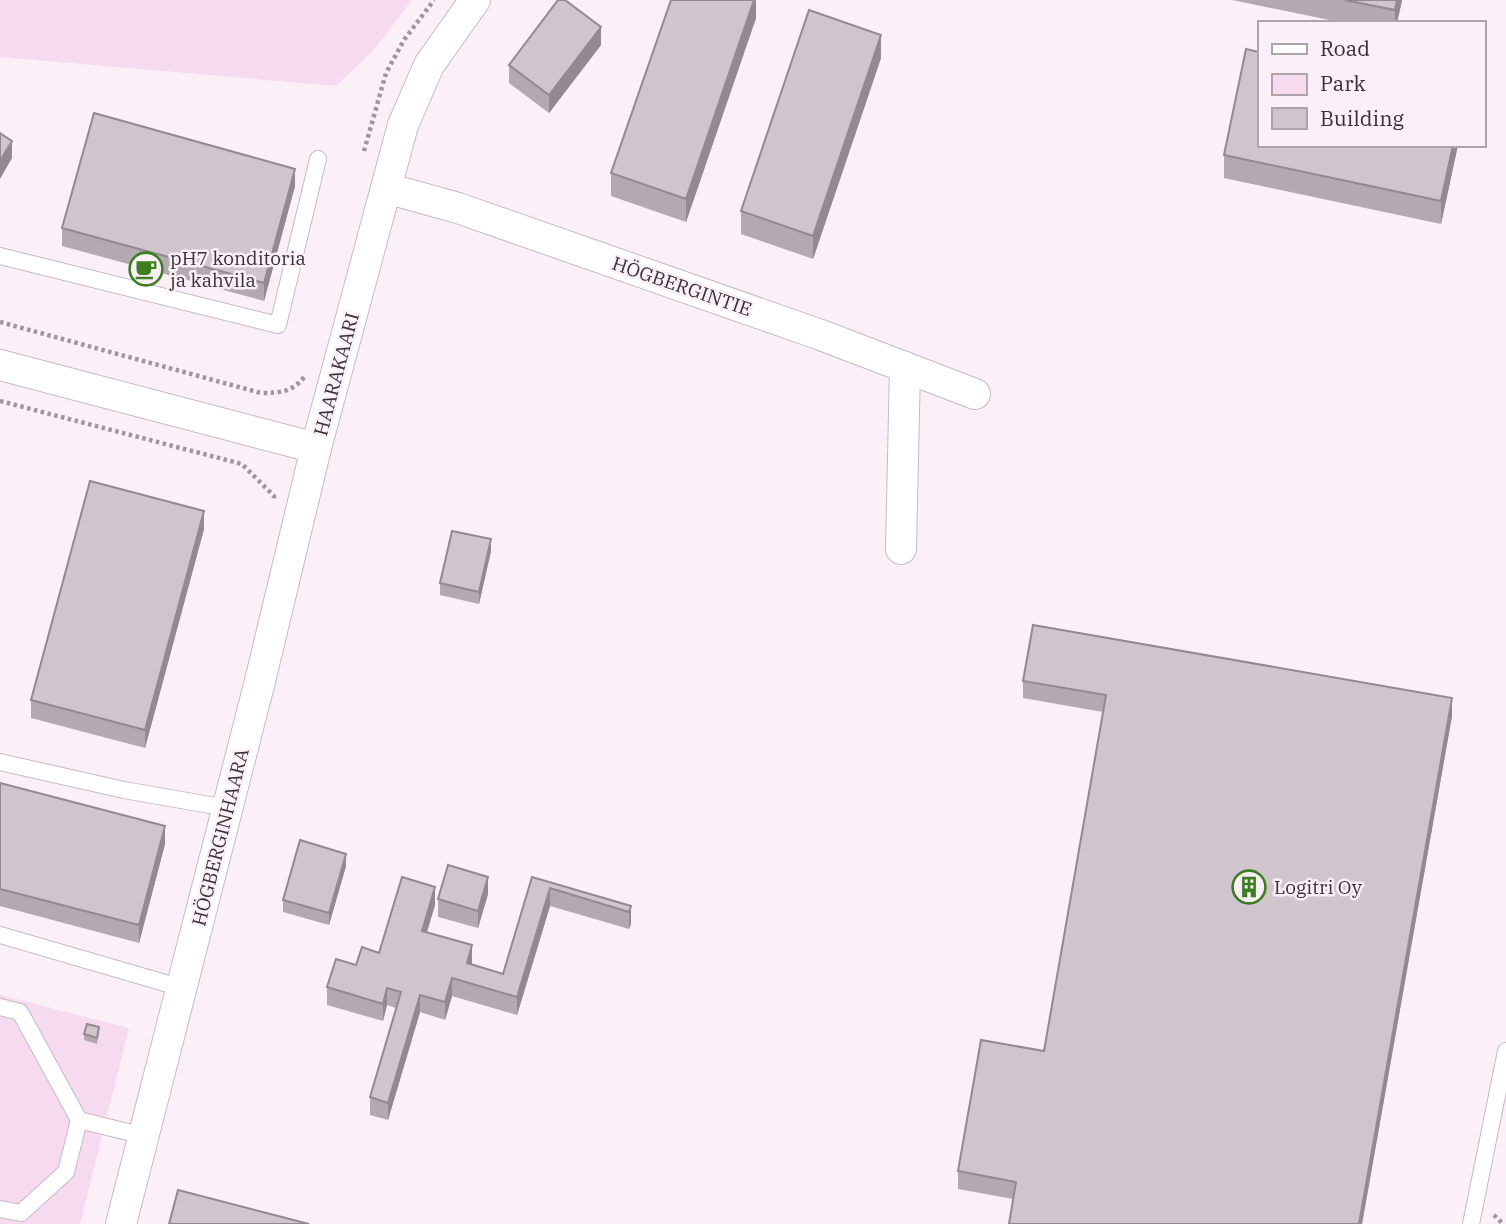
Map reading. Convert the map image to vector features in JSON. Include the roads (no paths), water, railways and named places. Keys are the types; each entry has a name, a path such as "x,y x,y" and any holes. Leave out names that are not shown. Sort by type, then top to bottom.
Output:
{"street":[{"name":"HAARAKAARI","path":"0,365 316,448 403,125 429,65 475,0"},
{"name":"HÖGBERGINTIE","path":"386,188 458,208 975,394"},
{"path":"901,549 905,367"},
{"name":"HÖGBERGINHAARA","path":"121,1224 316,448"}],"lane":[{"path":"0,256 278,325 318,159"},
{"path":"0,762 124,790 227,808"},
{"path":"0,935 182,988"},
{"path":"0,1007 20,1012 79,1119 66,1172 21,1213 0,1209"},
{"path":"1471,1224 1506,1051"},
{"path":"79,1119 144,1136"}],"place":[{"name":"pH7 konditoria ja kahvila","path":"146,269"},
{"name":"Logitri Oy","path":"1249,887"}]}
